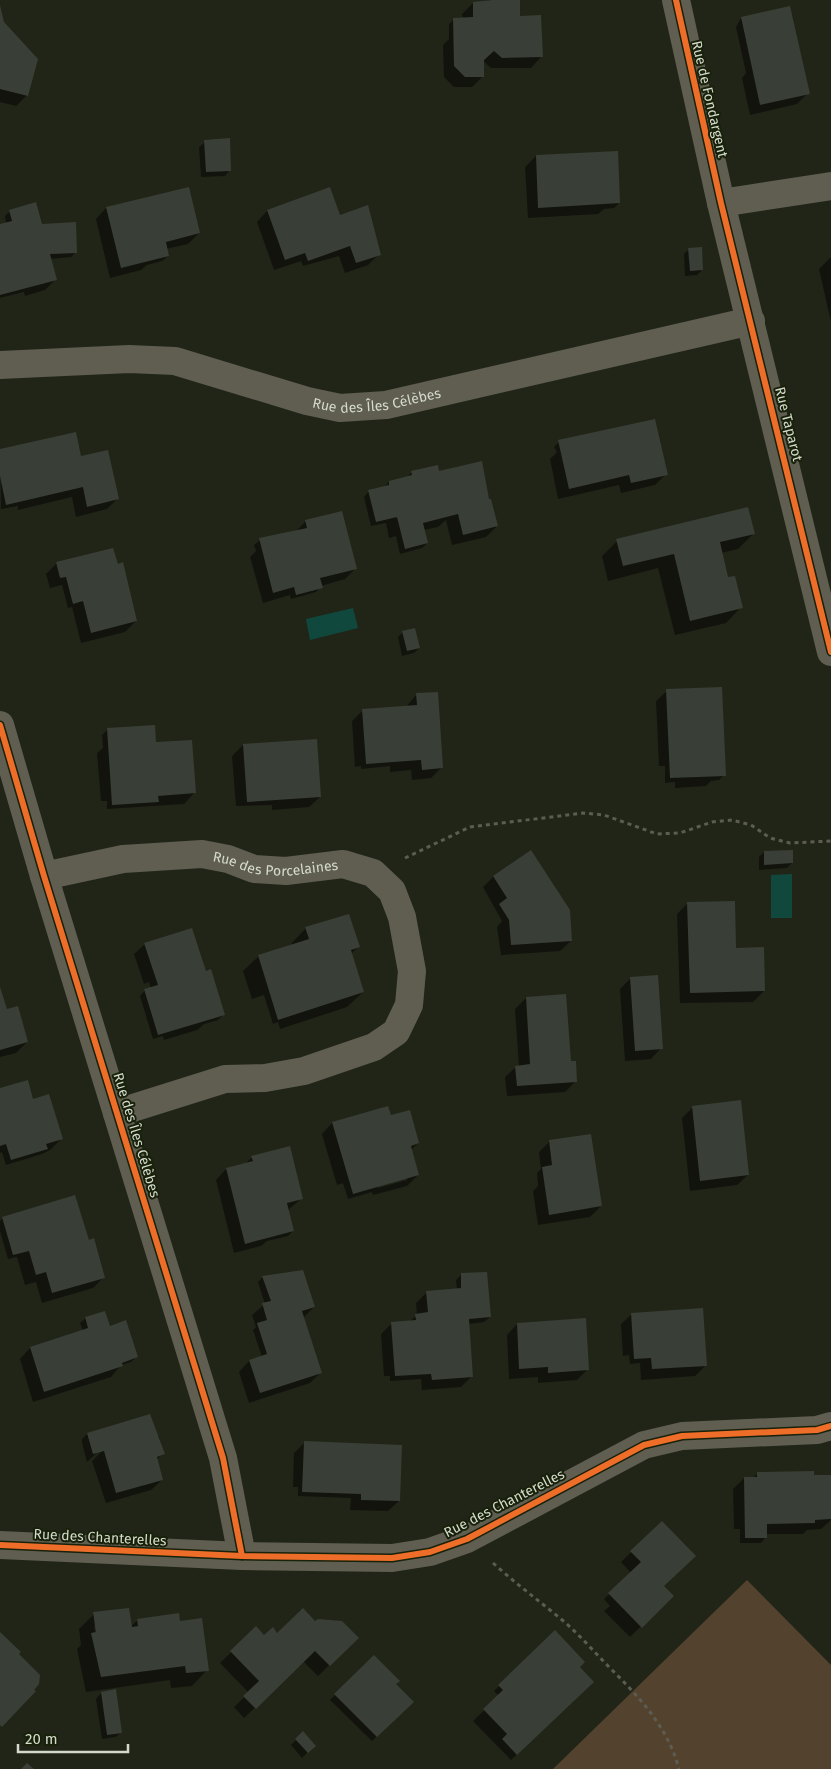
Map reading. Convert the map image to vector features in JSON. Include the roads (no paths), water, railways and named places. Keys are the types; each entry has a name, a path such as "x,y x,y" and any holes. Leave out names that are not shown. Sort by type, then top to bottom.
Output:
{"street":[{"name":"Rue de Fondargent","path":"676,0 721,202"},
{"path":"721,202 831,186"},
{"name":"Rue Taparot","path":"721,202 831,652"},
{"name":"Rue des Îles Célèbes","path":"0,365 119,359 175,360 307,401 340,408 386,406 751,320"},
{"name":"Rue des Îles Célèbes","path":"0,725 44,876 224,1458 242,1556"},
{"name":"Rue des Porcelaines","path":"44,876 123,859 202,854 228,859 254,869 286,870 343,864 373,873 392,891 402,917 412,971 410,1005 396,1032 374,1047 304,1071 265,1078 225,1079 118,1113"},
{"name":"Rue des Chanterelles","path":"0,1545 242,1556 392,1558 430,1552 467,1539 644,1445 682,1436 817,1430 831,1426"}],"water":[{"path":"353,608 358,628 310,640 306,619"},
{"path":"792,874 792,918 771,918 771,875"}]}
